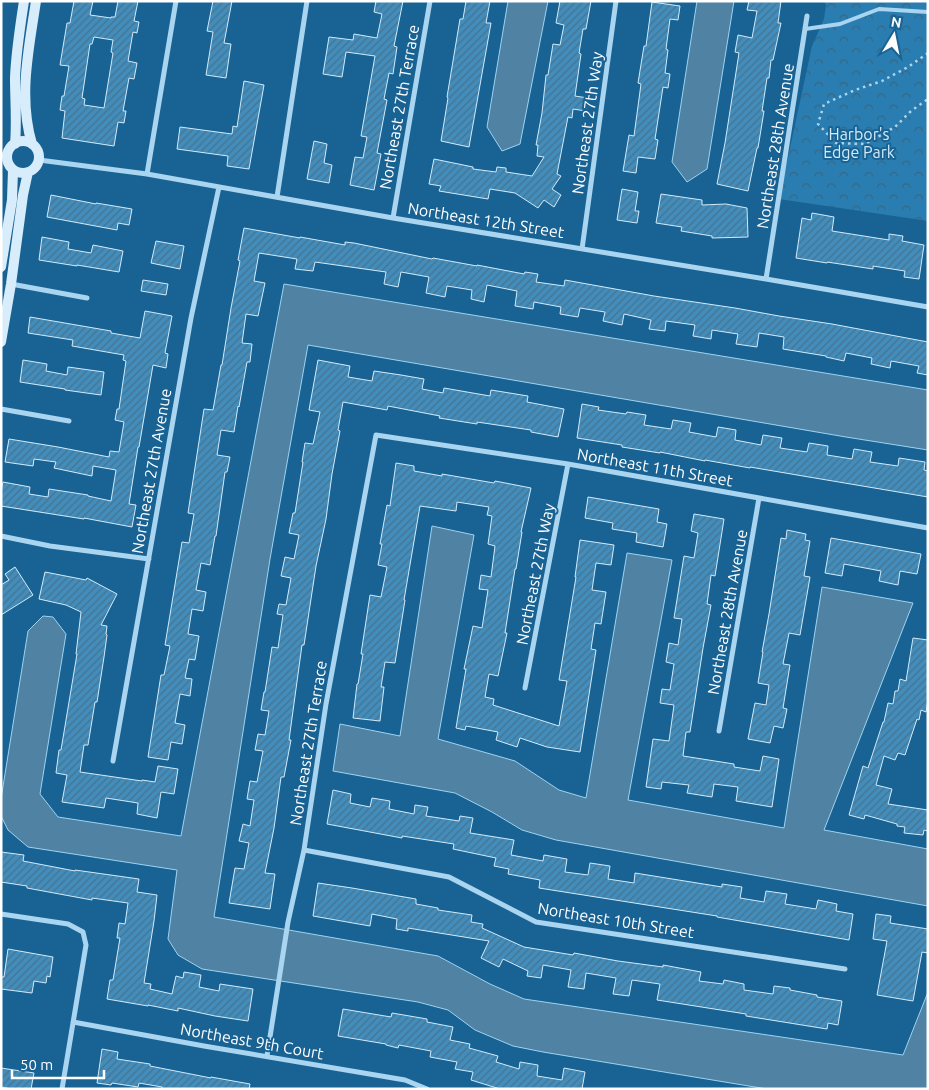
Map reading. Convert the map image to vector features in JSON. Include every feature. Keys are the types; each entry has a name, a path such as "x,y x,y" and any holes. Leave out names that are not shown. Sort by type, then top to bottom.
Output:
{"street":[{"path":"15,144 16,78 20,24 24,1"},
{"path":"32,144 25,113 25,86 36,1"},
{"path":"147,174 176,1"},
{"path":"277,197 307,1"},
{"name":"Northeast 27th Terrace","path":"393,218 430,1"},
{"name":"Northeast 27th Way","path":"582,249 616,1"},
{"name":"Northeast 28th Avenue","path":"766,279 807,16"},
{"path":"1,267 12,200 13,170 4,155 18,142 24,141 38,149 39,160 33,170 18,172 13,170"},
{"name":"Northeast 12th Street","path":"39,160 147,174 393,218 928,307"},
{"path":"1,342 28,172"},
{"name":"Northeast 27th Avenue","path":"113,761 191,318 219,187"},
{"path":"11,284 87,298"},
{"path":"1,409 69,421"},
{"name":"Northeast 27th Terrace","path":"267,1056 288,922 304,850 326,704 376,436"},
{"name":"Northeast 11th Street","path":"376,436 568,464 928,528"},
{"name":"Northeast 27th Way","path":"525,688 568,464"},
{"name":"Northeast 28th Avenue","path":"719,731 759,498"},
{"path":"1,536 50,546 149,559"},
{"name":"Northeast 10th Street","path":"304,850 449,877 536,922 845,969"},
{"path":"1,914 68,924 83,932 86,945 62,1089"},
{"name":"Northeast 9th Court","path":"73,1022 405,1080 426,1089"}],"lane":[{"path":"805,29 840,24 879,9 928,12"}],"path":[{"path":"928,53 908,67 882,81 854,90 824,104 818,124 836,143 865,144 895,127 911,111 928,99"}],"green space":[{"name":"Harbor's Edge Park","path":"824,1 928,1 928,221 779,199 812,46 824,19 826,5"}],"shaded area":[{"path":"508,1 548,1 520,144 502,151 487,127"},
{"path":"697,1 734,1 707,169 687,182 672,162"},
{"path":"284,284 928,390 928,450 308,345 270,559 214,917 438,956 490,984 524,999 903,1055 928,992 928,1089 767,1089 543,1052 513,1046 475,1030 448,1010 418,1002 202,969 178,955 168,939 177,870 28,847 8,830 1,816 1,799 28,631 43,616 53,617 66,634 40,794 58,817 181,836"},
{"path":"432,526 474,535 438,739 515,761 559,790 586,798 627,553 672,560 628,800 784,828 822,587 913,603 824,830 928,849 928,906 556,840 522,830 455,793 333,771 340,724 400,736"}],"building":[{"path":"74,1 93,1 90,15 111,18 115,17 118,1 138,1 134,21 139,22 137,33 133,32 128,61 137,63 134,79 129,78 123,111 126,111 124,123 118,122 114,146 62,138 65,111 60,110 69,66 60,65 67,23 70,23","holes":["94,37 113,40 111,52 113,53 104,108 84,105 85,99 82,98 90,44 92,44"]},
{"path":"213,1 232,1 224,43 231,44 226,78 206,75 213,32 207,31"},
{"path":"376,1 403,1 394,46 397,47 393,74 389,73 384,99 387,100 377,153 381,154 374,190 350,185 355,157 363,158 367,137 361,136 375,56 346,52 342,77 323,74 329,37 353,40 354,34 377,38 382,14 374,12"},
{"path":"466,1 490,1 486,23 491,23 469,147 441,141 460,19 463,19"},
{"path":"560,1 591,1 586,29 583,29 575,96 588,98 586,111 573,109 572,118 568,117 557,174 561,176 552,189 561,195 554,207 544,200 538,208 515,193 490,189 488,199 439,191 441,186 429,184 434,159 473,167 473,169 496,172 497,167 506,168 506,172 532,176 544,157 537,156 538,145 536,145 546,75 548,75 553,44 560,45 564,25 556,23"},
{"path":"749,1 781,1 778,23 781,23 773,60 771,60 769,78 767,78 758,148 748,191 717,184 739,53 735,52 738,35 752,38 757,11 747,10"},
{"path":"652,2 680,6 678,20 670,19 665,73 670,74 668,88 663,87 655,139 658,140 655,159 638,157 636,173 623,171 629,135 634,136 641,84 638,83 644,46 646,46"},
{"path":"244,81 264,85 249,169 227,166 228,156 177,149 180,127 232,134 233,126 237,127"},
{"path":"314,141 327,144 324,163 332,165 329,183 307,179"},
{"path":"622,189 638,192 635,211 639,211 637,223 617,220"},
{"path":"661,194 702,200 702,205 726,204 747,208 748,237 712,238 712,236 681,231 682,227 656,223"},
{"path":"51,195 132,209 129,225 118,223 117,230 47,217"},
{"path":"812,213 834,217 832,231 889,240 889,234 903,236 902,241 924,245 919,279 904,277 905,271 873,266 873,269 796,258 802,218 811,220"},
{"path":"244,228 345,245 345,242 354,243 432,259 524,274 525,272 538,274 536,282 564,286 565,280 832,324 928,342 928,375 917,373 919,366 891,361 890,368 871,364 872,358 846,353 844,361 783,349 784,337 759,333 757,347 736,344 738,334 712,330 711,339 693,336 695,325 666,321 665,331 649,329 651,320 624,314 622,325 603,321 605,312 580,308 578,317 560,314 561,307 534,302 533,309 515,306 517,291 487,285 484,302 471,299 472,290 447,286 445,297 426,293 429,277 401,272 398,287 384,284 386,272 315,262 313,271 295,269 297,259 259,253 254,281 265,283 258,316 246,314 242,343 252,344 250,362 247,362 234,432 221,430 217,455 230,457 227,472 225,472 210,565 201,563 196,590 206,592 203,611 192,609 188,634 199,636 195,660 189,659 185,678 192,679 190,696 180,694 175,723 185,725 182,744 171,742 168,760 148,757 161,675 164,675 170,646 165,645 182,542 189,543 194,514 188,513 204,409 213,410 240,261 238,260"},
{"path":"42,237 69,242 68,249 91,253 93,245 123,251 119,272 39,260"},
{"path":"156,241 184,246 180,269 151,263"},
{"path":"143,280 168,284 166,295 141,291"},
{"path":"145,311 172,316 165,353 168,354 166,368 153,365 129,504 136,505 132,527 1,506 3,482 30,487 29,494 48,497 49,489 88,495 111,501 116,470 93,466 92,476 54,468 56,462 34,459 33,466 5,462 9,439 109,457 110,451 119,452 124,422 115,420 117,409 119,409 126,361 123,360 124,355 72,346 73,340 28,333 30,317 140,338"},
{"path":"23,360 47,364 46,371 67,375 68,367 104,372 101,395 20,382"},
{"path":"318,360 350,366 348,377 372,381 374,371 401,375 424,379 422,389 443,393 444,388 490,396 491,390 528,396 527,402 564,409 558,437 531,432 531,430 439,418 440,416 388,406 387,410 343,402 326,519 316,566 304,645 302,645 289,740 291,740 284,777 281,777 265,873 275,874 270,909 229,903 235,868 244,869 249,843 239,841 243,824 250,826 254,800 247,799 250,781 257,782 263,751 255,750 258,734 265,735 269,711 261,710 272,647 278,648 283,615 277,614 279,604 286,605 291,578 281,576 285,557 294,559 299,535 289,533 293,513 295,513 305,443 313,444 320,412 309,410"},
{"path":"582,404 599,407 598,410 646,415 644,425 671,429 673,420 691,423 689,432 716,437 718,427 736,430 735,440 761,445 763,435 782,438 780,448 807,452 809,443 828,446 827,455 852,459 854,449 872,452 870,462 898,466 899,458 925,462 924,470 928,471 928,497 577,438"},
{"path":"396,463 414,466 414,471 494,483 495,481 531,488 521,532 505,633 507,633 498,676 489,674 485,697 494,699 493,705 559,726 567,681 559,680 576,577 580,540 614,545 611,565 596,563 592,590 606,592 601,624 595,623 591,649 596,650 580,752 547,747 520,738 517,747 496,740 498,732 466,726 465,730 456,728 466,669 464,669 473,626 482,628 488,590 479,589 481,575 491,577 495,546 488,544 492,516 487,515 489,507 457,502 456,511 420,506 395,663 385,662 381,687 384,687 380,721 353,718 370,595 381,597 387,567 378,565 382,544 380,544 387,505 390,506"},
{"path":"588,497 659,509 657,522 667,524 663,547 636,542 637,533 612,529 613,523 585,518"},
{"path":"694,514 724,519 715,576 711,575 707,604 711,605 690,732 686,732 683,756 734,764 734,767 760,771 763,756 779,759 772,807 736,801 738,787 714,784 712,797 687,793 689,785 662,782 661,789 646,787 653,739 669,741 674,705 660,703 662,689 670,690 674,664 666,662 669,643 678,645 682,619 674,618 684,556 694,558 698,533 691,531"},
{"path":"787,530 806,534 805,540 810,541 804,576 810,577 800,635 789,633 783,664 790,665 783,708 787,709 783,728 774,726 770,743 748,739 755,703 766,705 769,685 758,683 781,538 786,539"},
{"path":"831,538 921,554 917,574 900,571 898,585 879,581 881,571 844,564 842,576 825,573"},
{"path":"15,567 33,595 1,615 1,585 9,580 5,574"},
{"path":"45,572 86,580 87,578 117,594 101,625 107,626 104,657 97,702 95,702 88,745 84,745 80,772 155,782 158,766 178,769 174,794 161,792 157,818 137,814 138,803 106,798 104,808 62,802 67,775 56,773 77,654 81,612 66,605 39,599"},
{"path":"913,638 928,640 928,700 926,712 921,710 905,755 898,753 895,760 884,756 876,785 892,789 888,804 928,810 928,831 924,830 923,835 904,833 905,827 865,815 864,819 849,815 863,766 868,768 884,722 888,703 893,704 895,691 898,691 900,679 906,681"},
{"path":"333,790 351,794 350,803 370,807 372,798 390,801 389,809 414,814 415,805 428,807 426,816 459,821 460,816 473,818 470,833 514,840 511,855 543,861 544,855 567,859 565,872 588,875 590,863 610,866 608,879 634,883 635,873 722,887 722,884 742,887 740,898 764,902 766,891 787,894 785,904 816,909 818,900 837,904 836,911 853,914 849,940 717,916 539,888 540,880 508,874 509,869 494,866 496,858 453,849 454,844 402,836 402,838 327,824"},
{"path":"1,852 24,855 23,861 75,871 139,879 137,892 157,895 144,983 151,984 150,989 172,994 176,976 183,978 184,972 201,975 199,987 219,991 220,984 253,989 248,1021 178,1008 178,1011 107,999 110,980 113,980 120,938 117,938 119,923 125,924 128,903 92,898 92,900 1,882"},
{"path":"318,883 416,899 416,904 438,908 438,910 472,915 471,922 483,924 482,928 524,947 663,967 663,965 701,972 699,981 723,984 724,980 744,984 744,990 773,994 774,986 842,1001 838,1025 828,1023 827,1029 657,1000 660,984 632,980 629,996 613,994 616,978 586,973 584,989 568,987 571,970 543,965 541,978 527,976 528,971 503,959 499,967 481,958 489,941 408,928 408,931 396,929 397,919 372,914 370,926 313,916"},
{"path":"876,914 891,916 890,923 928,929 928,953 922,952 913,1001 877,995 887,941 873,939"},
{"path":"8,949 53,957 50,977 47,976 46,983 34,981 32,993 1,989 1,977 4,977"},
{"path":"343,1009 391,1017 392,1013 427,1019 427,1022 453,1027 450,1040 470,1044 469,1048 498,1056 496,1062 519,1069 520,1062 538,1065 537,1076 562,1080 564,1068 585,1072 582,1089 500,1089 471,1080 473,1072 455,1069 457,1062 430,1057 431,1051 399,1045 398,1048 386,1044 338,1036"},
{"path":"102,1049 118,1052 117,1059 250,1084 249,1089 162,1089 162,1087 139,1083 138,1087 97,1083"},
{"path":"1,1068 34,1073 31,1089 1,1087"}]}
